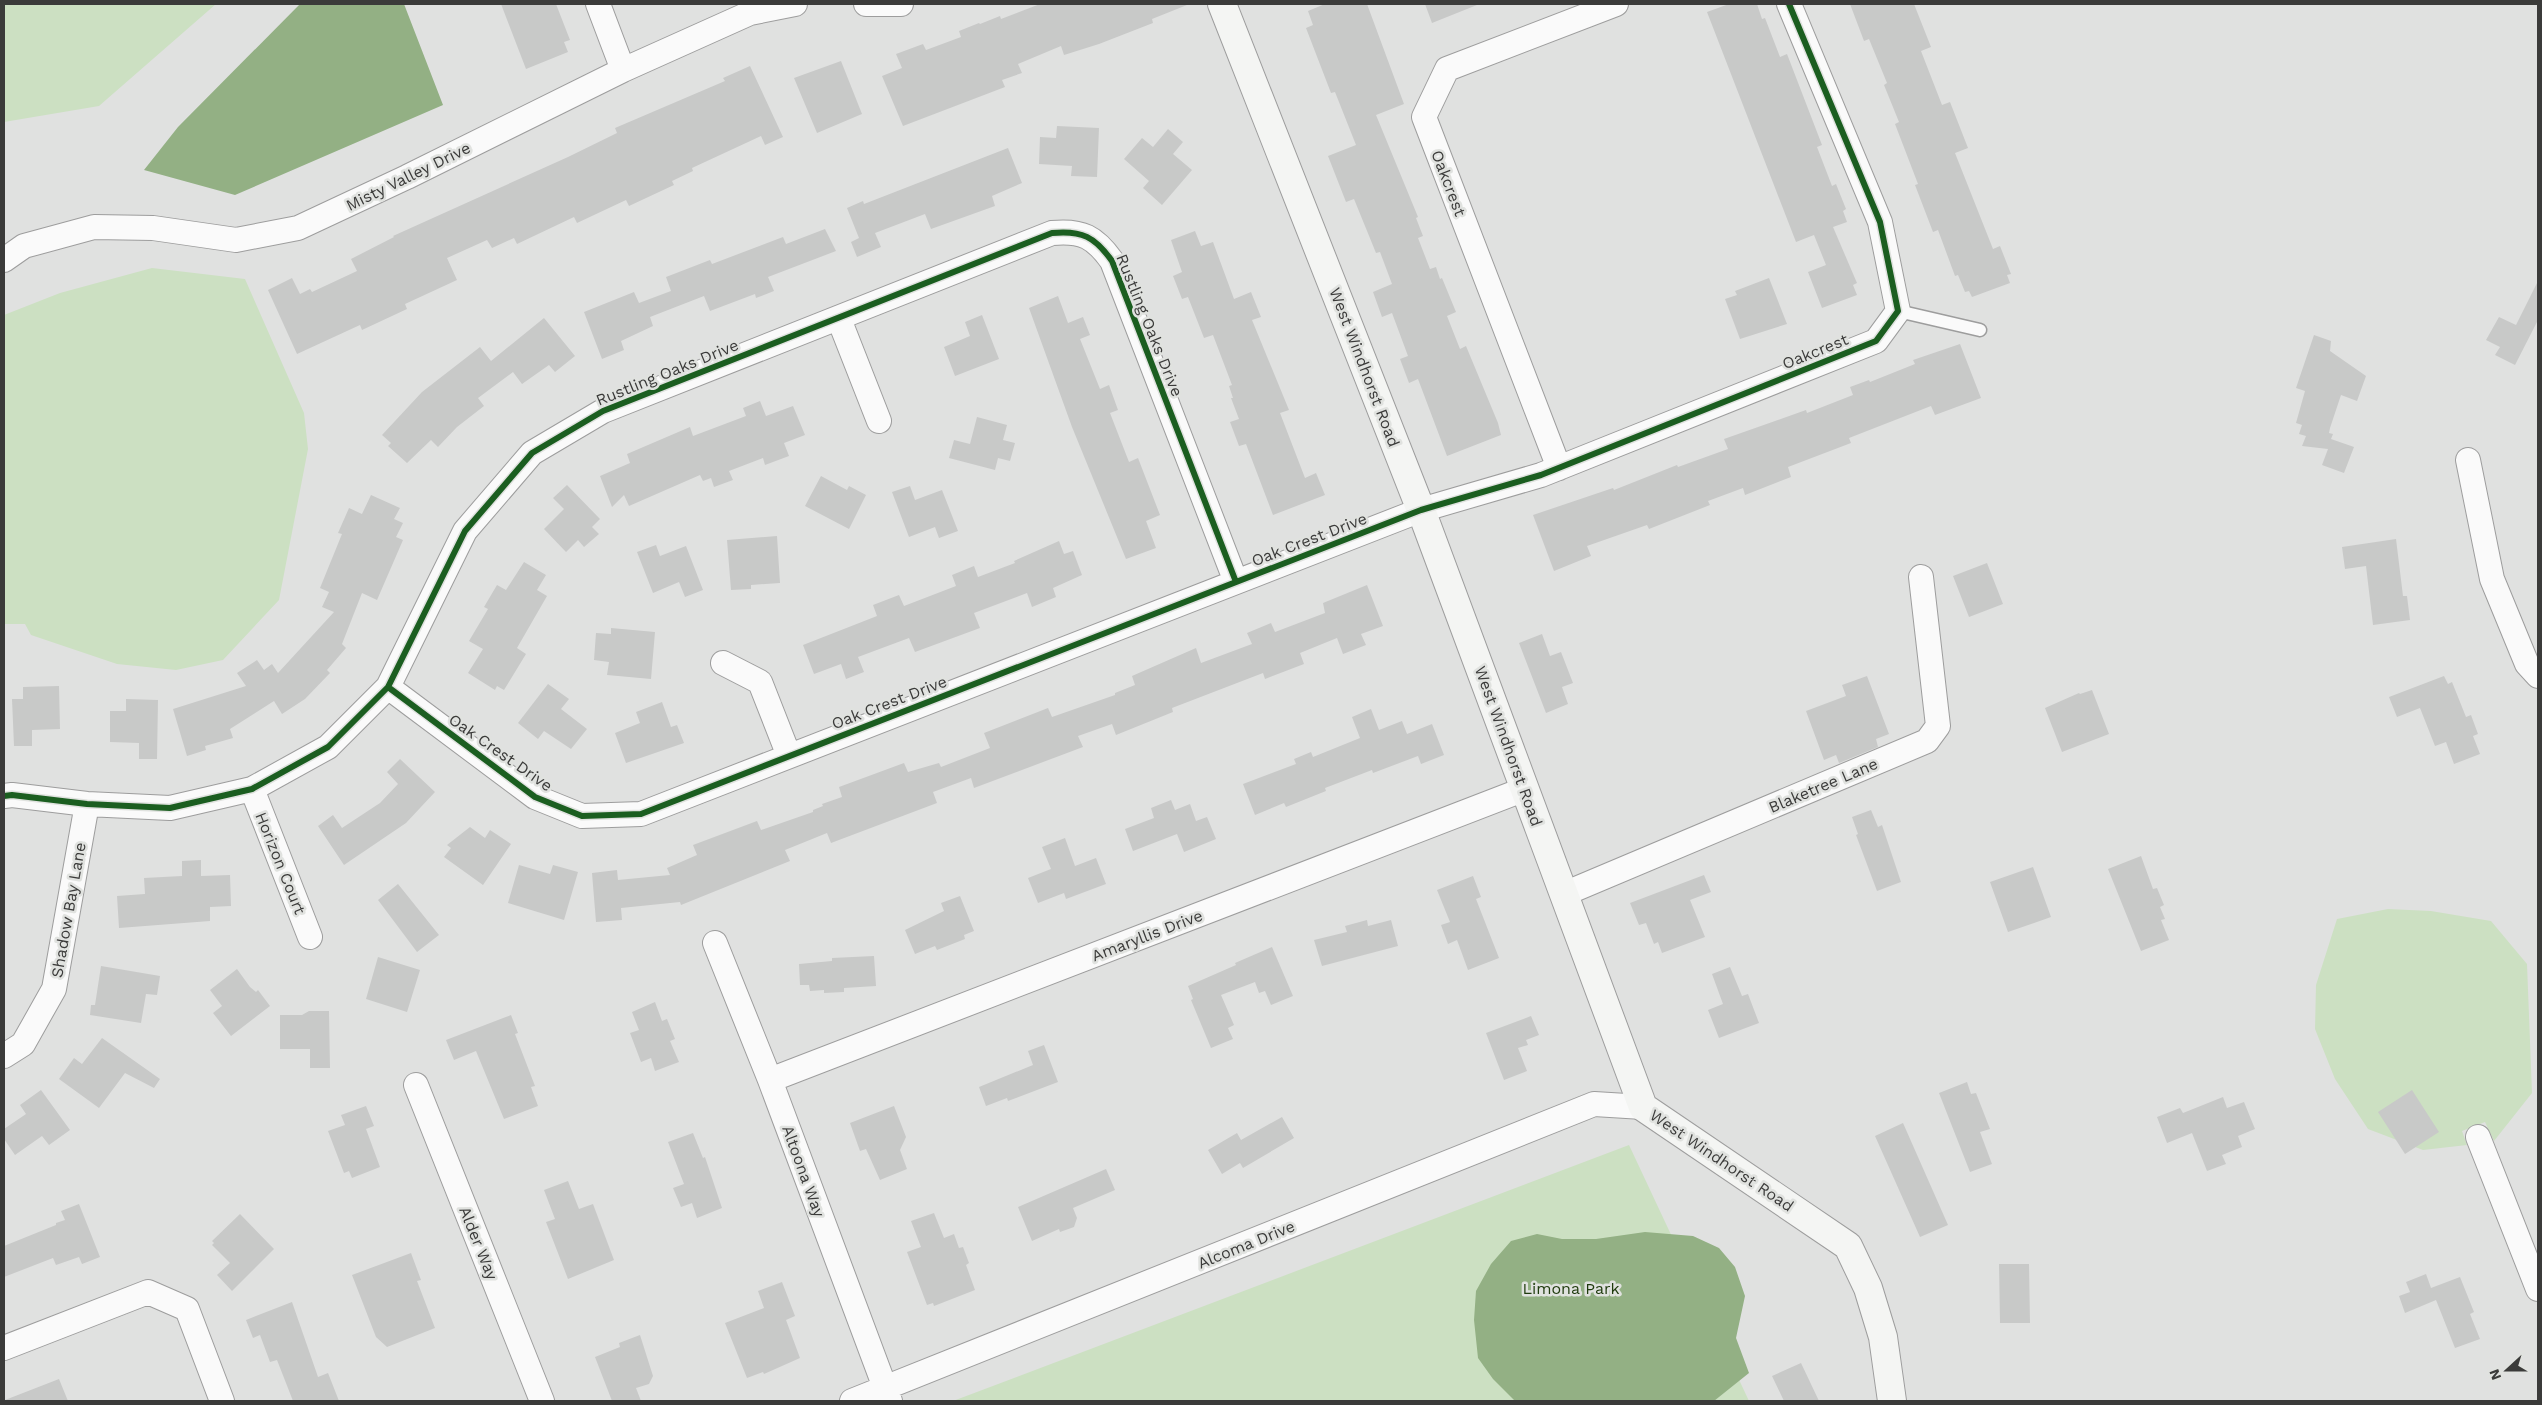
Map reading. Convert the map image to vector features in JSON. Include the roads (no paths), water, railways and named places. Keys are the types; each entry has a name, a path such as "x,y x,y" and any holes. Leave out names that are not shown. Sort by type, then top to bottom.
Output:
{"street":[{"path":"598,4 623,70"},
{"name":"Misty Valley Drive","path":"4,260 24,246 94,227 153,228 236,240 298,228 623,70 750,13 795,4"},
{"path":"866,4 901,4"},
{"name":"West Windhorst Road","path":"1222,4 1421,510 1643,1107 1848,1246 1868,1288 1883,1337 1892,1401"},
{"name":"Oakcrest","path":"1559,468 1424,117 1447,69 1616,4"},
{"path":"1789,4 1880,222 1898,311"},
{"name":"Rustling Oaks Drive","path":"4,796 12,795 87,804 170,808 252,789 328,747 388,687 465,530 532,454 603,411 1052,233 1071,231 1087,236 1101,245 1112,261 1236,582"},
{"name":"Oakcrest","path":"1421,510 1559,468 1876,341 1898,311"},
{"path":"839,319 879,421"},
{"path":"2468,460 2492,580 2527,664 2538,676"},
{"name":"Oak Crest Drive","path":"388,687 535,797 582,816 641,814 1421,510"},
{"name":"Blaketree Lane","path":"1564,894 1927,741 1938,726 1921,577"},
{"path":"723,663 760,682 789,756"},
{"name":"Horizon Court","path":"252,789 310,937"},
{"name":"Amaryllis Drive","path":"770,1080 1525,789"},
{"name":"Shadow Bay Lane","path":"4,1056 23,1044 54,989 87,804"},
{"name":"Altoona Way","path":"715,943 770,1080 888,1395"},
{"name":"Alder Way","path":"416,1085 542,1401"},
{"name":"Alcoma Drive","path":"852,1401 888,1395 1594,1104 1643,1107"},
{"path":"2478,1137 2538,1289"},
{"path":"4,1348 148,1292 187,1310 222,1401"}],"lane":[{"path":"1898,311 1980,330"}],"park label":[{"name":"Limona Park","path":"1571,1288"}]}
